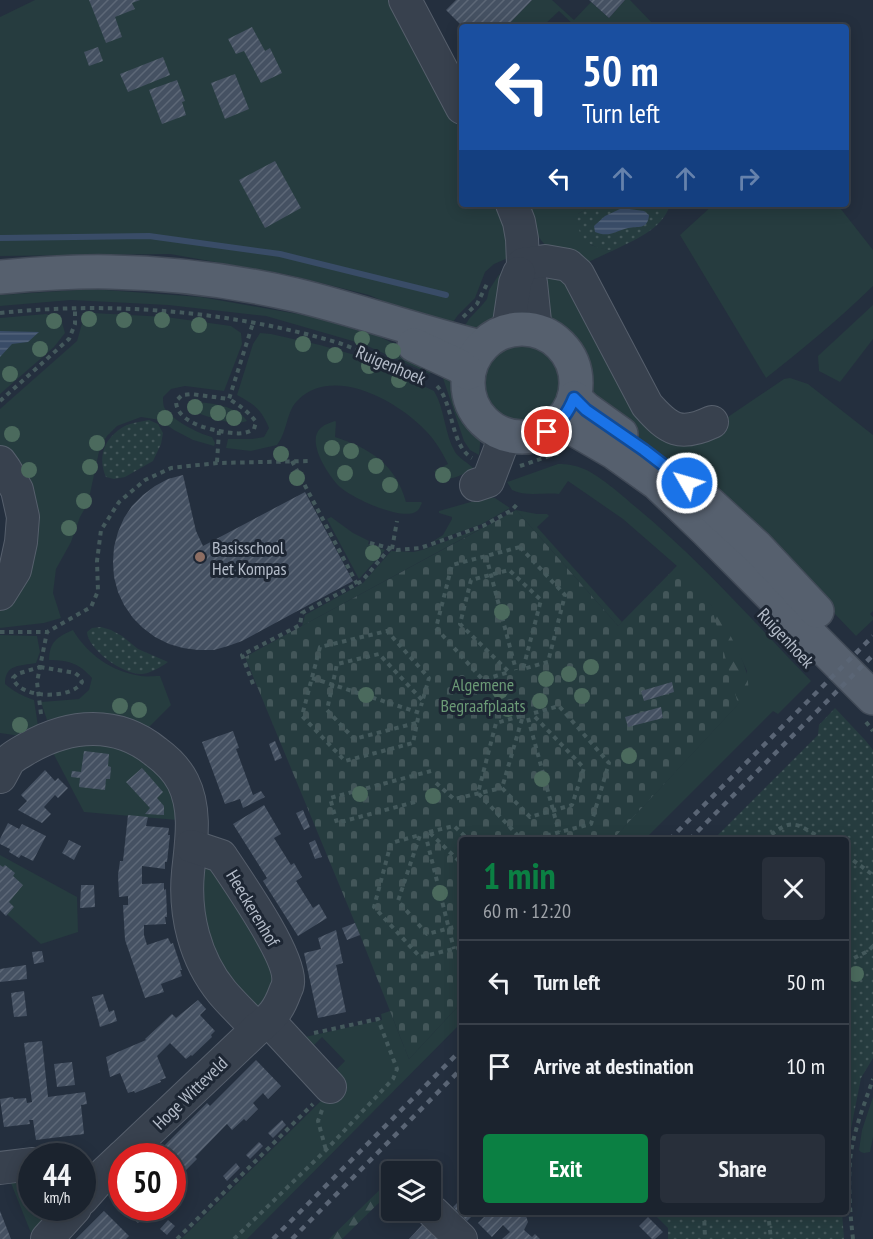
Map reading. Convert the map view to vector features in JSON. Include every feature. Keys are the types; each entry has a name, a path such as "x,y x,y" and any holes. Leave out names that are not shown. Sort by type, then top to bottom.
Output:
{"main road":[{"name":"Ruigenhoek","path":"0,277 48,273 110,272 238,283 297,295 474,360"},
{"name":"Ruigenhoek","path":"0,289 83,284 207,291 317,312 369,327 451,363 474,360"},
{"path":"492,462 491,429 479,418 471,404 467,389 474,360 494,337 522,331 552,338 564,349 573,364 576,381 566,425"},
{"path":"492,462 520,438 534,437 566,425 586,410 687,483 757,547 873,668"},
{"name":"Ruigenhoek","path":"566,425 615,453 657,483 707,531 866,706"}],"street":[{"path":"405,0 459,102"},
{"path":"513,207 522,239 523,264 515,283 522,331"},
{"path":"523,264 545,261 568,266 578,274 647,405 657,417 680,431 696,430 712,422"},
{"path":"0,462 17,490 23,517 15,570 0,594"},
{"path":"4,763 44,739 68,731 88,728 112,730 148,745 168,761 183,782 192,808 188,909 194,939 205,967 222,992 262,1024 330,1087"},
{"name":"Heeckerenhof","path":"191,846 222,856 276,943 284,962 288,982 279,1007 262,1024"},
{"name":"Hoge Witteveld","path":"130,1143 262,1024"},
{"name":"Hoge Witteveld","path":"96,1180 108,1163"},
{"path":"0,1168 18,1166"},
{"path":"441,1220 461,1239"},
{"path":"47,1239 63,1221"}],"path":[{"name":"Ruigenhoek","path":"0,313 75,308 140,309 253,323 340,344 404,370"},
{"path":"0,401 69,339 75,324 75,308"},
{"path":"230,399 253,323"},
{"name":"Ruigenhoek","path":"434,383 439,387 445,399 462,450 476,461 492,462 510,468 555,453 566,425"},
{"path":"183,395 230,399 252,416 256,422 255,429 242,434 202,428 176,408 176,401 183,395"},
{"path":"217,462 219,431"},
{"path":"292,461 357,584"},
{"path":"0,632 47,632 91,607 98,591 101,530 119,502 145,480 171,468 217,462 310,461"},
{"path":"370,543 391,549 420,548 483,526 512,510 519,502"},
{"path":"253,684 242,655 300,625 302,613 362,581 391,549 397,522"},
{"path":"520,547 565,595 548,662 523,669 541,600 509,570 491,574 471,580 460,624 509,672 483,680 436,628 452,565 520,547"},
{"path":"486,556 516,670"},
{"path":"387,631 429,678 422,704 380,654 337,664 327,710 354,739 417,721 413,743 345,760 302,716 312,678 320,647 387,631"},
{"path":"44,739 37,682 47,632"},
{"path":"40,667 75,673 82,682 72,691 53,694 26,691 16,686 13,678 17,674 40,667"},
{"path":"312,678 420,712"},
{"path":"502,788 530,818 572,806 584,768 534,715 560,706 609,762 591,824 540,837"},
{"path":"866,706 873,731"},
{"path":"478,793 496,723 521,718 502,788"},
{"path":"528,718 559,832"},
{"path":"415,802 337,823 330,798 431,771"},
{"path":"436,783 454,799 502,788"},
{"path":"478,793 519,837"},
{"path":"768,837 787,825 798,824 819,837"},
{"path":"459,861 429,832 454,826 466,837"},
{"path":"425,833 454,949"},
{"path":"459,926 427,933 398,901 420,835 391,843 374,907 420,957 459,948"},
{"path":"849,857 873,875"},
{"path":"849,960 873,946"},
{"path":"849,1156 873,1079"},
{"path":"326,1150 318,1121 330,1087"},
{"path":"177,1239 330,1087"},
{"path":"849,1184 853,1239"},
{"path":"704,1215 705,1239"},
{"path":"768,1215 771,1239"}],"green space":[{"path":"35,0 390,0 459,129 459,207 500,207 506,221 508,258 494,264 485,272 475,298 448,329 369,295 289,275 170,254 0,256 0,17"},
{"path":"532,0 552,0 574,20 591,2 609,18 625,0 630,0 653,24 573,24 559,11 545,24 509,24"},
{"path":"523,207 590,207 578,214 591,245 612,251 582,265 551,249 537,234 534,235"},
{"path":"590,207 669,207 654,228 612,251 596,247 582,236 578,228 578,214"},
{"path":"711,207 839,207 873,250 873,286 821,334 766,378 680,235"},
{"path":"555,268 648,416 716,425 784,379 790,378 808,384 873,435 873,611 870,614 873,620 856,636 753,528 642,441 600,413 586,383 583,382 581,367 576,355 548,319 540,279"},
{"path":"507,272 495,324 483,330 461,332 487,299 489,290 498,276"},
{"path":"92,289 201,297 309,316 378,336 434,363 430,374 363,344 266,316 168,305 71,300 0,306 0,295"},
{"path":"873,305 873,339 840,382 819,371 818,356"},
{"path":"93,313 166,317 231,326 241,333 242,344 224,391 185,386 171,389 163,397 167,412 178,421 212,437 215,443 214,446 193,440 160,420 141,417 117,426 100,447 88,503 56,569 53,593 61,618 44,623 0,628 0,604 13,461 0,447 0,409 77,341 83,320"},
{"path":"46,314 61,319 65,333 54,347 0,394 0,318"},
{"path":"260,333 320,345 362,357 434,391 451,445 455,452 473,468 457,477 439,478 434,471 448,464 438,446 425,430 398,408 364,391 347,386 329,386 313,390 298,400 291,410 277,445 251,451 226,448 228,439 264,437 269,428 257,408 237,395 253,344"},
{"path":"521,344 536,347 548,356 557,368 560,383 557,398 548,410 536,419 521,422 506,419 494,410 485,398 482,383 485,368 494,356 506,347"},
{"path":"445,370 460,384 459,392 469,419 481,433 479,455 470,450 464,441 443,378"},
{"path":"195,402 216,404 231,409 247,421 227,422 187,408"},
{"path":"149,420 158,424 163,433 161,444 153,461 125,477 114,479 106,477 102,457 106,444 126,425"},
{"path":"335,421 335,437 348,441 380,460 396,478 406,502 422,503 418,510 410,514 390,511 355,497 340,487 320,458 316,440 317,433 322,427"},
{"path":"558,464 577,467 595,475 656,524 724,590 811,681 778,714 773,711 647,837 615,837 738,704 747,671 710,604 673,570 677,566 623,519 568,481 559,494 518,492 512,490 507,482"},
{"path":"488,497 495,498 510,508 482,524 432,542 443,535 452,519 439,511"},
{"path":"516,510 549,516 537,527 622,622 618,626"},
{"name":"Algemene Begraafplaats","path":"516,510 618,626 677,566 694,581 711,605 738,704 615,837 459,837 459,1005 409,1059 245,657"},
{"path":"331,517 369,541 368,544 385,550 359,579 327,519"},
{"path":"484,527 302,626 305,615 363,583 391,551 422,550"},
{"path":"711,605 729,634 745,669 748,679 747,692 615,837 585,837 701,611"},
{"path":"101,627 122,636 138,649 168,662 142,674 117,666 100,653 89,639 87,632 92,628"},
{"path":"73,630 85,647 110,666 130,674 160,676 171,705 148,728 110,716 86,714 47,720 41,702 79,699 89,690 92,678 78,666 68,662 49,660 52,644"},
{"path":"0,635 37,636 40,652 36,663 11,669 5,684 19,694 34,700 38,726 27,737 0,733"},
{"path":"835,708 873,750 873,1058 861,1078 849,1139 849,837 716,837 818,735 819,725"},
{"path":"92,739 134,752 168,781 177,804 177,820 84,812 51,749"},
{"path":"0,855 77,897 78,932 41,944 0,908"},
{"path":"206,859 280,971 263,1012 245,1004 199,927 198,862"},
{"path":"459,1005 459,1025 247,1239 181,1239 330,1092 334,1072 345,1061 322,1037 308,1051 305,1037 382,1020 381,1014 390,1011 409,1059"},
{"path":"873,1097 873,1137 870,1152 862,1153 859,1150 862,1130"},
{"path":"18,1172 18,1200 7,1173"},
{"path":"381,1189 381,1201 342,1239 329,1239"},
{"path":"655,1215 842,1215 844,1239 668,1239 668,1228"},
{"path":"26,1221 49,1221 33,1238"}],"water":[{"path":"622,208 644,211 649,215 647,223 608,234 595,232 594,226 605,216"},
{"path":"0,331 39,332 28,342 12,344 0,357"}],"building":[{"path":"89,0 140,0 132,3 135,9 115,17 122,37 106,43"},
{"path":"456,0 532,0 509,24 460,24 446,10"},
{"path":"589,0 625,0 609,18"},
{"path":"252,27 265,51 270,48 282,73 261,83 244,51 236,54 228,39"},
{"path":"98,47 103,61 89,66 84,52"},
{"path":"163,57 170,75 128,92 120,74"},
{"path":"235,74 249,109 225,119 211,83"},
{"path":"177,80 185,101 182,102 186,115 162,124 149,90"},
{"path":"275,161 301,208 265,228 239,180"},
{"path":"183,475 196,531 203,546 305,492 353,581 242,641 214,650 183,648 155,637 133,618 118,592 114,577 114,547 124,518 132,506 155,486"},
{"path":"672,682 674,692 644,701 641,691"},
{"path":"661,707 663,718 628,727 625,717"},
{"path":"233,731 239,748 236,749 253,795 261,791 265,797 243,808 240,799 225,804 202,742"},
{"path":"275,741 282,758 275,761 269,744"},
{"path":"84,751 109,754 110,779 106,779 105,790 79,787 80,778 71,777 72,771 81,772"},
{"path":"142,768 163,792 157,798 164,806 164,815 145,814 150,808 126,782"},
{"path":"45,770 55,781 58,778 68,788 58,798 55,795 44,807 51,814 42,823 18,810 27,801 21,795"},
{"path":"264,805 281,834 274,838 291,865 294,863 302,877 296,881 313,908 319,904 327,918 298,936 263,881 267,878 233,824"},
{"path":"303,810 310,827 304,830 296,813"},
{"path":"128,815 148,817 146,826 169,828 168,835 170,835 165,869 142,866 142,884 164,883 167,917 165,917 166,924 144,925 144,935 147,945 168,938 171,944 173,943 182,976 161,984 164,992 145,998 125,940 123,905 128,905 128,896 119,897 118,875 120,861 123,861"},
{"path":"8,823 19,829 22,824 46,836 33,861 21,855 19,858 9,852 10,849 0,844"},
{"path":"69,840 81,846 74,860 62,853"},
{"path":"315,840 322,857 315,859 309,843"},
{"path":"0,865 3,867 5,865 15,873 13,876 23,885 9,902 14,907 6,916 0,910"},
{"path":"81,885 94,885 95,907 80,908"},
{"path":"355,923 360,935 347,940 342,928"},
{"path":"336,930 343,963 336,965 346,1012 318,1018 304,953 321,949 318,938"},
{"path":"42,951 44,962 34,964 32,952"},
{"path":"26,965 27,979 0,982 0,969"},
{"path":"24,991 27,1016 14,1017 11,993"},
{"path":"103,994 109,1012 114,1010 117,1021 100,1027 92,997"},
{"path":"198,1000 206,1009 200,1015 215,1031 212,1037 192,1056 186,1059 170,1043 157,1056 166,1078 135,1093 134,1091 128,1093 120,1073 110,1077 106,1057 146,1040 172,1014 176,1018"},
{"path":"42,1041 48,1097 85,1092 87,1104 81,1105 84,1134 36,1140 33,1120 29,1120 30,1124 4,1127 0,1099 26,1098 27,1103 32,1102 24,1043"},
{"path":"256,1060 281,1086 268,1099 263,1093 253,1103 258,1109 246,1121 244,1119 232,1130 227,1124 195,1157 197,1159 186,1170 186,1143 167,1143 207,1103 210,1106"},
{"path":"72,1062 75,1085 57,1087 54,1064"},
{"path":"282,1120 286,1125 273,1138 268,1133"},
{"path":"259,1142 263,1146 250,1159 246,1155"},
{"path":"236,1163 240,1168 227,1181 223,1176"},
{"path":"459,1201 459,1213 453,1207"},
{"path":"0,1211 11,1239 0,1239"},
{"path":"104,1211 108,1215 108,1221 114,1221 129,1236 126,1239 76,1239"},
{"path":"461,1215 473,1215 467,1221"},
{"path":"486,1215 525,1215 528,1222 524,1230 532,1237 535,1234 540,1239 502,1239 510,1232 503,1225 492,1237 478,1223"},
{"path":"648,1217 663,1232 655,1239 652,1239 639,1226"},
{"path":"167,1221 175,1226 167,1235 160,1229"},
{"path":"423,1224 438,1239 409,1239"}],"waterway":[{"path":"0,238 149,236 280,254 446,295"}],"railway":[{"path":"672,837 873,636"},
{"path":"692,837 873,655"},
{"path":"273,1239 459,1052"},
{"path":"292,1239 459,1071"}],"place":[{"name":"Basisschool Het Kompas","path":"200,557"}],"route":[{"path":"547,432 559,423 574,398 586,410 687,483"}]}
